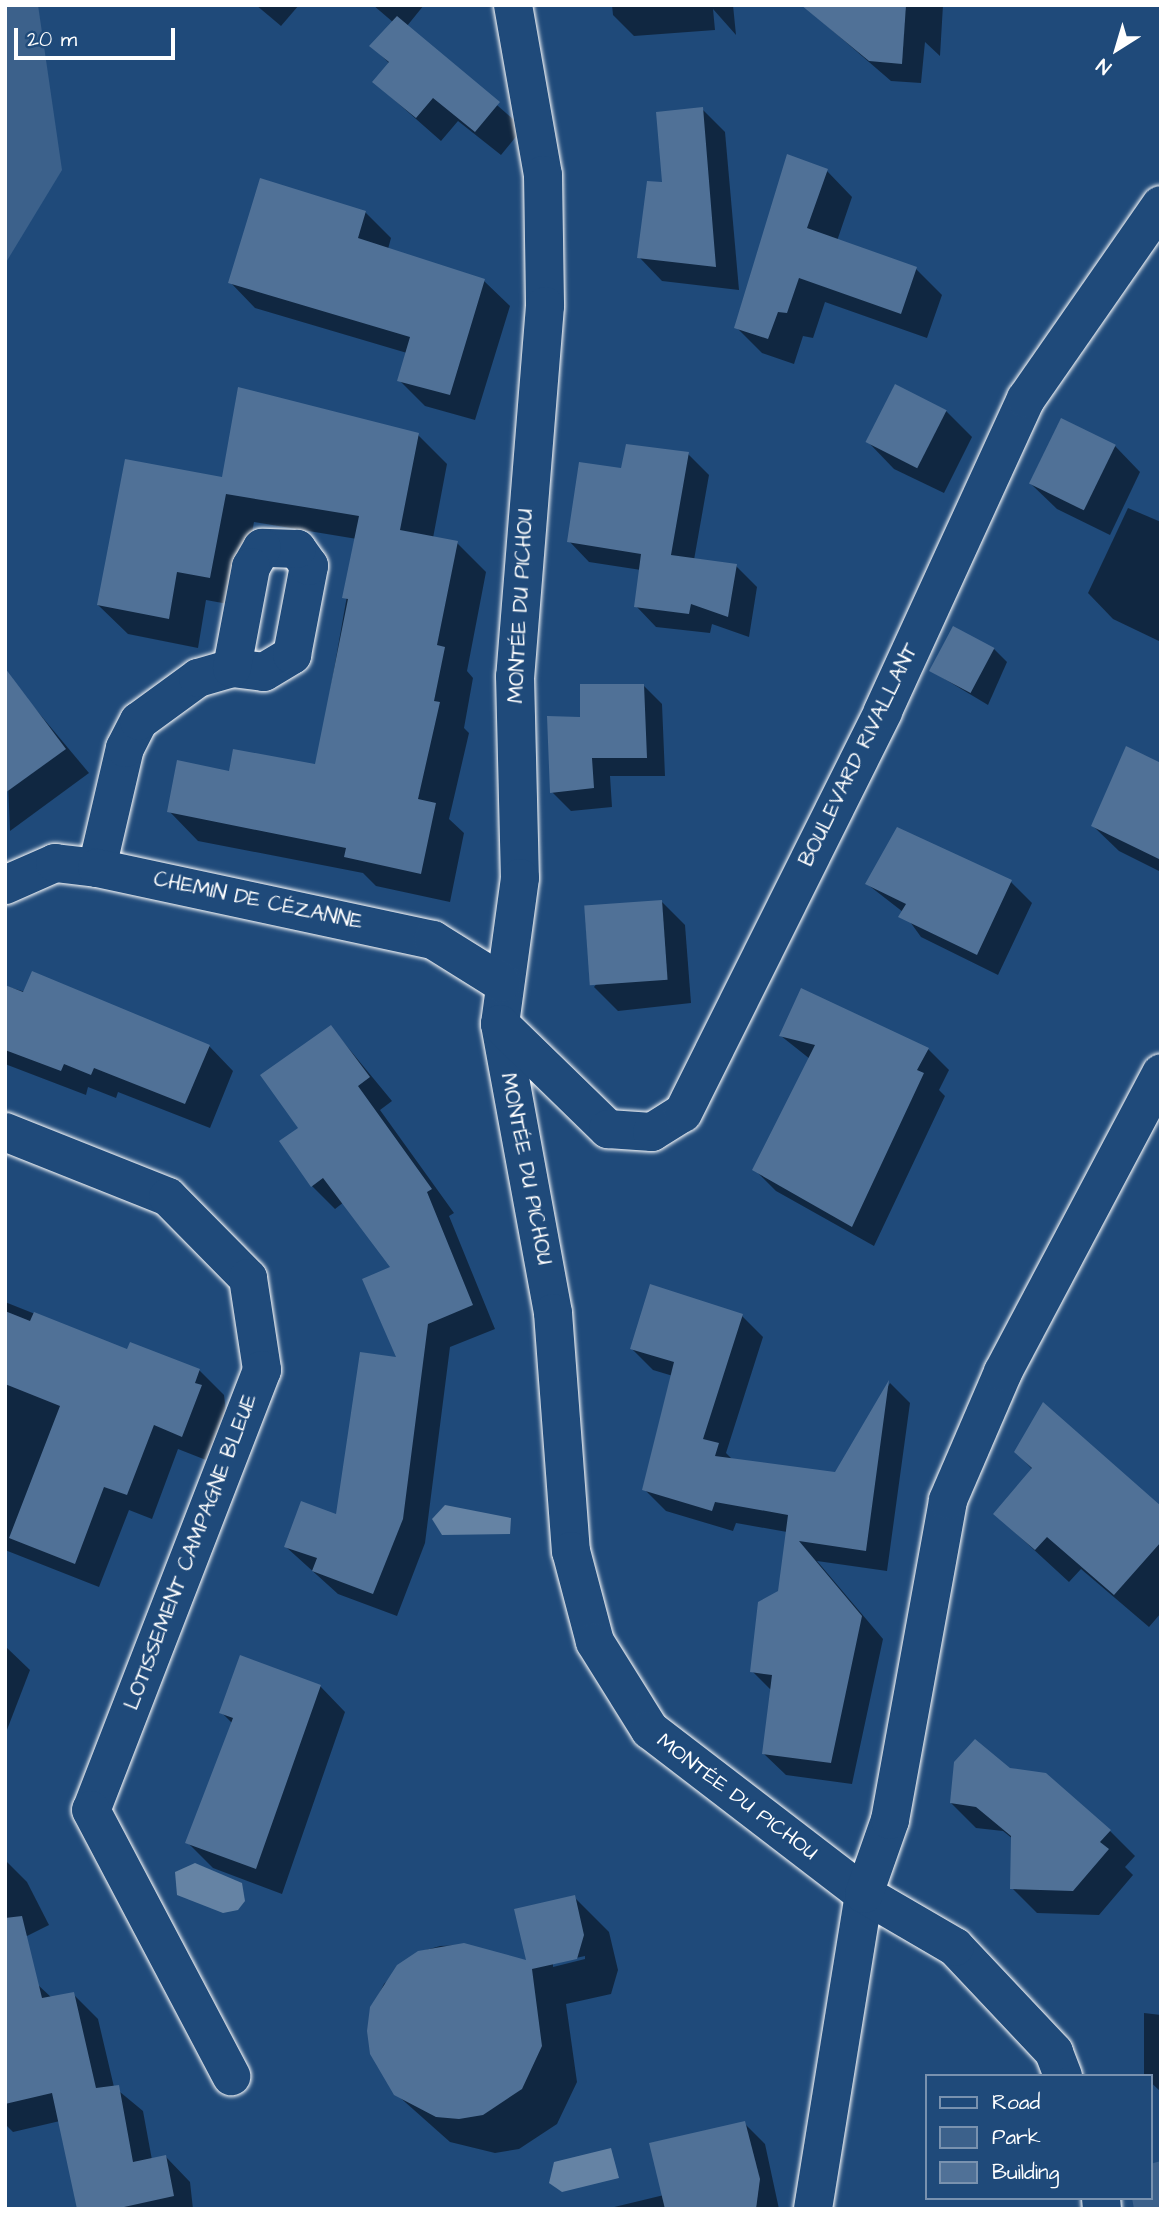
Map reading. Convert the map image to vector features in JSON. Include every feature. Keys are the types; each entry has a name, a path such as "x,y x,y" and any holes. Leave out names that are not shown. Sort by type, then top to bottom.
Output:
{"street":[{"name":"MONTÉE DU PICHOU","path":"513,5 543,175 545,306 514,676 520,878 502,983 500,1024 553,1313 571,1551 595,1642 650,1730 864,1894 955,1947 1054,2052 1062,2074"},
{"name":"BOULEVARD RIVALLANT","path":"500,1024 608,1129 652,1132 682,1113 883,711 1026,399 1161,205"},
{"path":"97,868 125,748 139,721 198,678 232,668"},
{"name":"CHEMIN DE CÉZANNE","path":"5,886 55,863 97,868 433,940 502,983"},
{"path":"813,2209 864,1894 890,1820 948,1500 1003,1372 1161,1073"},
{"name":"LOTISSEMENT CAMPAGNE BLEUE","path":"5,1132 168,1197 248,1278 261,1370 91,1810 231,2076"}],"green space":[{"path":"5,5 38,5 62,170 5,264"},
{"path":"1161,2161 1161,2209 1134,2209 1132,2200 1152,2200 1152,2163"}],"shaded area":[{"path":"445,1505 511,1518 510,1534 442,1535 432,1519"},
{"path":"195,1863 242,1883 245,1901 238,1910 223,1913 177,1895 175,1872"},
{"path":"611,2148 619,2178 562,2192 549,2183 554,2162"}],"building":[{"path":"801,5 906,5 902,64 869,61"},
{"path":"397,16 500,102 475,132 433,98 416,118 372,82 389,62 369,46"},
{"path":"703,107 716,267 637,258 647,181 662,182 656,112"},
{"path":"787,154 828,169 807,228 917,267 901,314 799,278 787,313 778,312 768,339 734,328"},
{"path":"260,178 366,211 358,238 485,279 450,395 397,381 410,337 228,283"},
{"path":"895,384 947,410 917,468 865,442"},
{"path":"238,387 419,433 400,530 458,541 437,645 445,647 434,701 440,702 418,799 436,803 421,874 344,857 346,848 167,812 177,760 229,771 233,749 315,764 348,599 342,598 359,516 226,494 210,578 177,572 169,619 97,605 125,459 222,477"},
{"path":"1061,418 1116,445 1084,510 1029,484"},
{"path":"626,444 689,452 671,555 737,564 728,617 691,604 689,614 634,607 641,554 567,542 579,462 621,468"},
{"path":"953,626 994,648 971,693 929,671"},
{"path":"5,668 66,749 5,793"},
{"path":"580,684 644,684 647,758 592,758 594,788 550,793 547,716 580,717"},
{"path":"1126,746 1161,763 1161,860 1091,826"},
{"path":"897,827 1012,880 977,955 898,917 906,904 865,884"},
{"path":"662,900 668,980 590,985 584,905"},
{"path":"32,971 210,1045 185,1104 94,1068 91,1075 64,1064 61,1071 5,1050 5,985 23,992"},
{"path":"801,988 929,1048 917,1070 924,1073 852,1227 752,1170 815,1045 779,1036"},
{"path":"331,1025 370,1077 358,1086 432,1189 427,1192 473,1305 428,1324 403,1519 373,1594 312,1571 317,1558 284,1547 301,1501 336,1514 360,1352 396,1357 362,1279 390,1267 323,1178 311,1187 279,1141 298,1128 260,1075"},
{"path":"650,1284 743,1314 703,1439 719,1443 715,1456 835,1472 889,1380 866,1551 799,1541 862,1616 831,1763 762,1754 772,1675 750,1672 758,1602 778,1591 788,1515 715,1502 712,1511 642,1490 674,1362 630,1349"},
{"path":"5,1311 30,1321 34,1312 127,1349 130,1342 200,1369 195,1383 202,1385 182,1437 154,1425 127,1495 104,1487 75,1564 9,1538 60,1406 5,1384"},
{"path":"1043,1402 1161,1506 1161,1542 1114,1595 1047,1537 1035,1550 993,1514 1032,1468 1014,1452"},
{"path":"240,1655 321,1685 256,1869 185,1843 233,1718 219,1713"},
{"path":"975,1739 1010,1768 1046,1773 1111,1830 1100,1842 1109,1849 1073,1891 1010,1889 1011,1836 976,1807 950,1803 954,1762"},
{"path":"575,1895 584,1935 577,1959 532,1969 542,2046 522,2089 483,2115 459,2119 436,2117 394,2095 370,2054 367,2031 370,2007 397,1965 418,1951 464,1943 526,1960 514,1909"},
{"path":"22,1916 42,1998 74,1992 96,2088 119,2085 133,2162 166,2155 174,2196 115,2209 77,2209 52,2093 5,2104 5,1918"},
{"path":"745,2121 760,2179 756,2209 665,2209 649,2143"}]}
